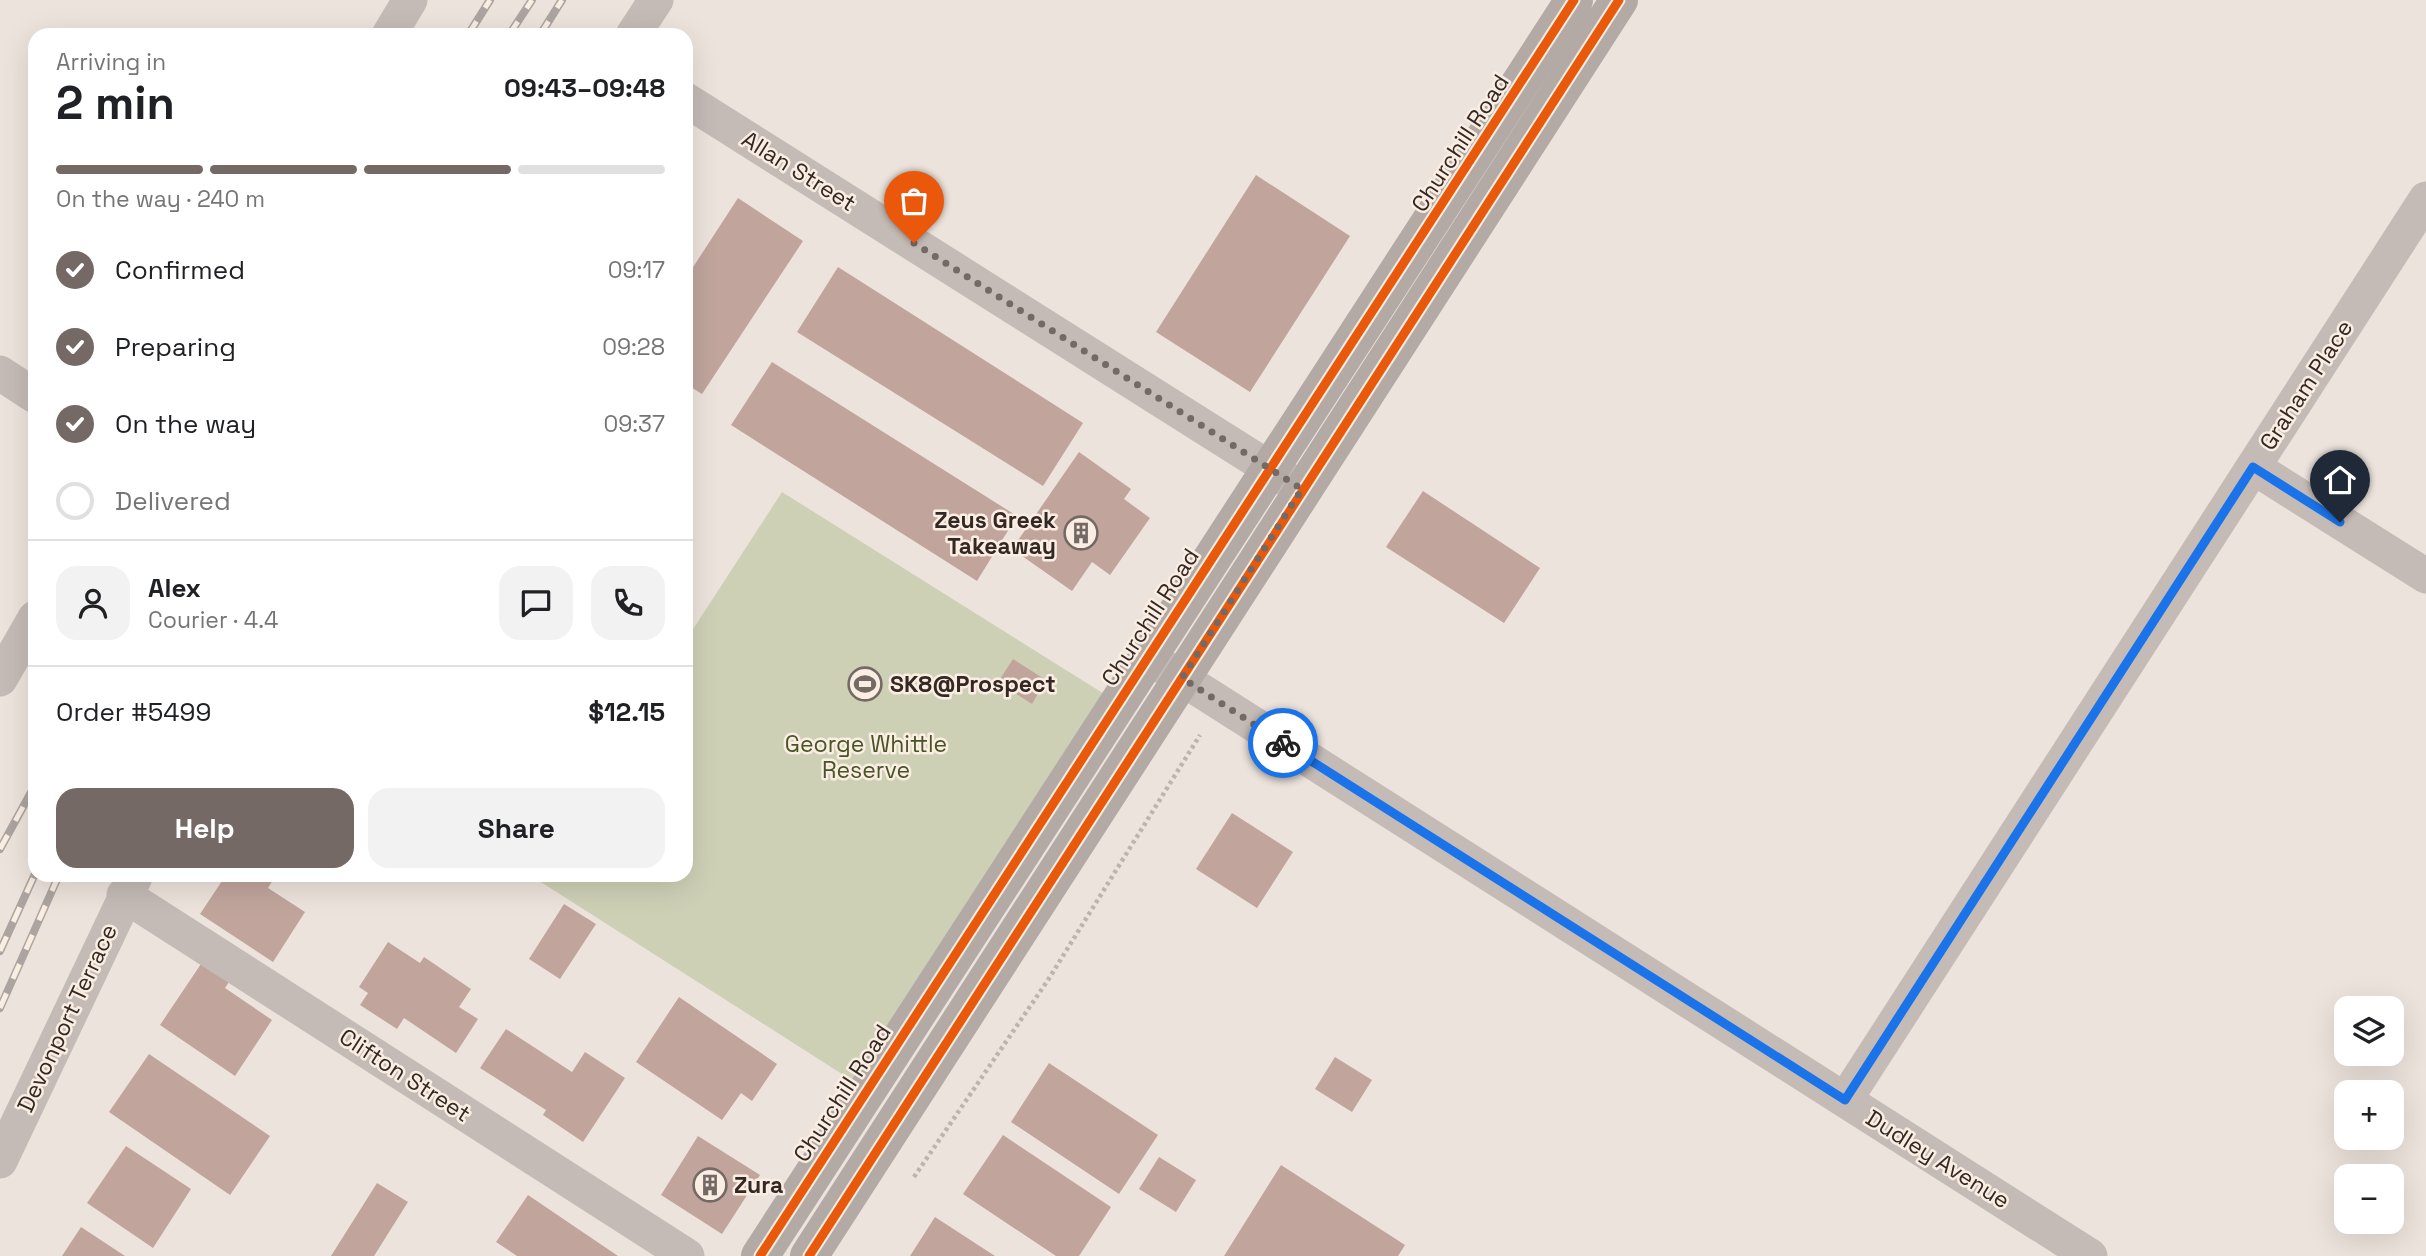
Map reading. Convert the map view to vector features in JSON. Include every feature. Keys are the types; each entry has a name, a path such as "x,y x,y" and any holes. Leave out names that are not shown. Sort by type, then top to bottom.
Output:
{"main road":[{"name":"Churchill Road","path":"760,1256 1574,0"},
{"path":"809,1256 1006,955 1302,489 1619,0"}],"street":[{"path":"393,28 410,0"},
{"path":"638,28 656,0"},
{"name":"Allan Street","path":"693,104 1302,489"},
{"name":"Graham Place","path":"1845,1100 2426,199"},
{"path":"0,373 28,391"},
{"path":"2253,467 2426,576"},
{"path":"0,679 28,630"},
{"name":"Dudley Avenue","path":"1148,657 2090,1256"},
{"name":"Devonport Terrace","path":"0,1161 130,885"},
{"name":"Clifton Street","path":"130,885 687,1256"}],"path":[{"path":"907,1187 1048,980 1201,734"}],"green space":[{"name":"George Whittle Reserve","path":"782,492 1117,702 867,1090 541,882 693,882 693,629"}],"building":[{"path":"1256,175 1350,236 1250,392 1156,332"},
{"path":"738,198 803,241 702,394 693,388 693,267"},
{"path":"838,267 1083,423 1043,486 797,332"},
{"path":"772,362 1017,516 977,581 731,425"},
{"name":"Zeus Greek Takeaway","path":"1079,452 1131,489 1124,499 1150,518 1110,575 1092,562 1072,591 1012,549"},
{"path":"1423,491 1540,568 1504,623 1386,547"},
{"path":"1013,659 1046,680 1032,704 998,682"},
{"path":"1232,813 1293,852 1257,908 1196,869"},
{"path":"221,882 272,882 268,888 305,912 273,962 200,914"},
{"path":"564,904 596,924 560,979 529,959"},
{"path":"388,942 420,963 424,957 471,989 459,1007 478,1019 456,1053 404,1018 397,1029 360,1005 368,993 359,987"},
{"path":"205,958 233,976 225,988 272,1020 235,1076 160,1025"},
{"path":"679,997 777,1064 752,1101 741,1093 722,1120 636,1062"},
{"path":"506,1029 572,1072 585,1052 625,1078 583,1142 543,1115 546,1110 480,1068"},
{"path":"149,1054 270,1136 230,1195 109,1112"},
{"path":"1335,1057 1372,1080 1352,1112 1315,1089"},
{"path":"1049,1063 1158,1135 1119,1194 1011,1122"},
{"path":"1003,1135 1111,1207 1079,1256 1056,1256 963,1194"},
{"name":"Zura","path":"698,1136 760,1175 722,1234 661,1195"},
{"path":"126,1146 191,1189 153,1248 87,1203"},
{"path":"1159,1157 1196,1180 1176,1212 1139,1189"},
{"path":"1281,1165 1405,1245 1398,1256 1224,1256"},
{"path":"377,1183 408,1202 374,1256 331,1256"},
{"path":"528,1195 618,1256 517,1256 496,1242"},
{"path":"935,1217 995,1256 910,1256"},
{"path":"81,1227 125,1256 62,1256"}],"railway":[{"path":"472,28 490,0"},
{"path":"514,28 532,0"},
{"path":"544,28 562,0"},
{"path":"0,849 28,798"},
{"path":"0,951 31,882"},
{"path":"0,1008 56,882"}],"cycle path":[{"path":"760,1256 1574,0"},
{"path":"809,1256 1619,0"}],"way so far":[{"path":"914,243 1302,489 1182,678 1283,743"}],"place":[{"name":"Zeus Greek Takeaway","path":"1081,533"},
{"name":"SK8@Prospect","path":"865,684"},
{"name":"Zura","path":"710,1185"}],"route":[{"path":"1283,743 1845,1100 2253,467 2340,522"}]}
